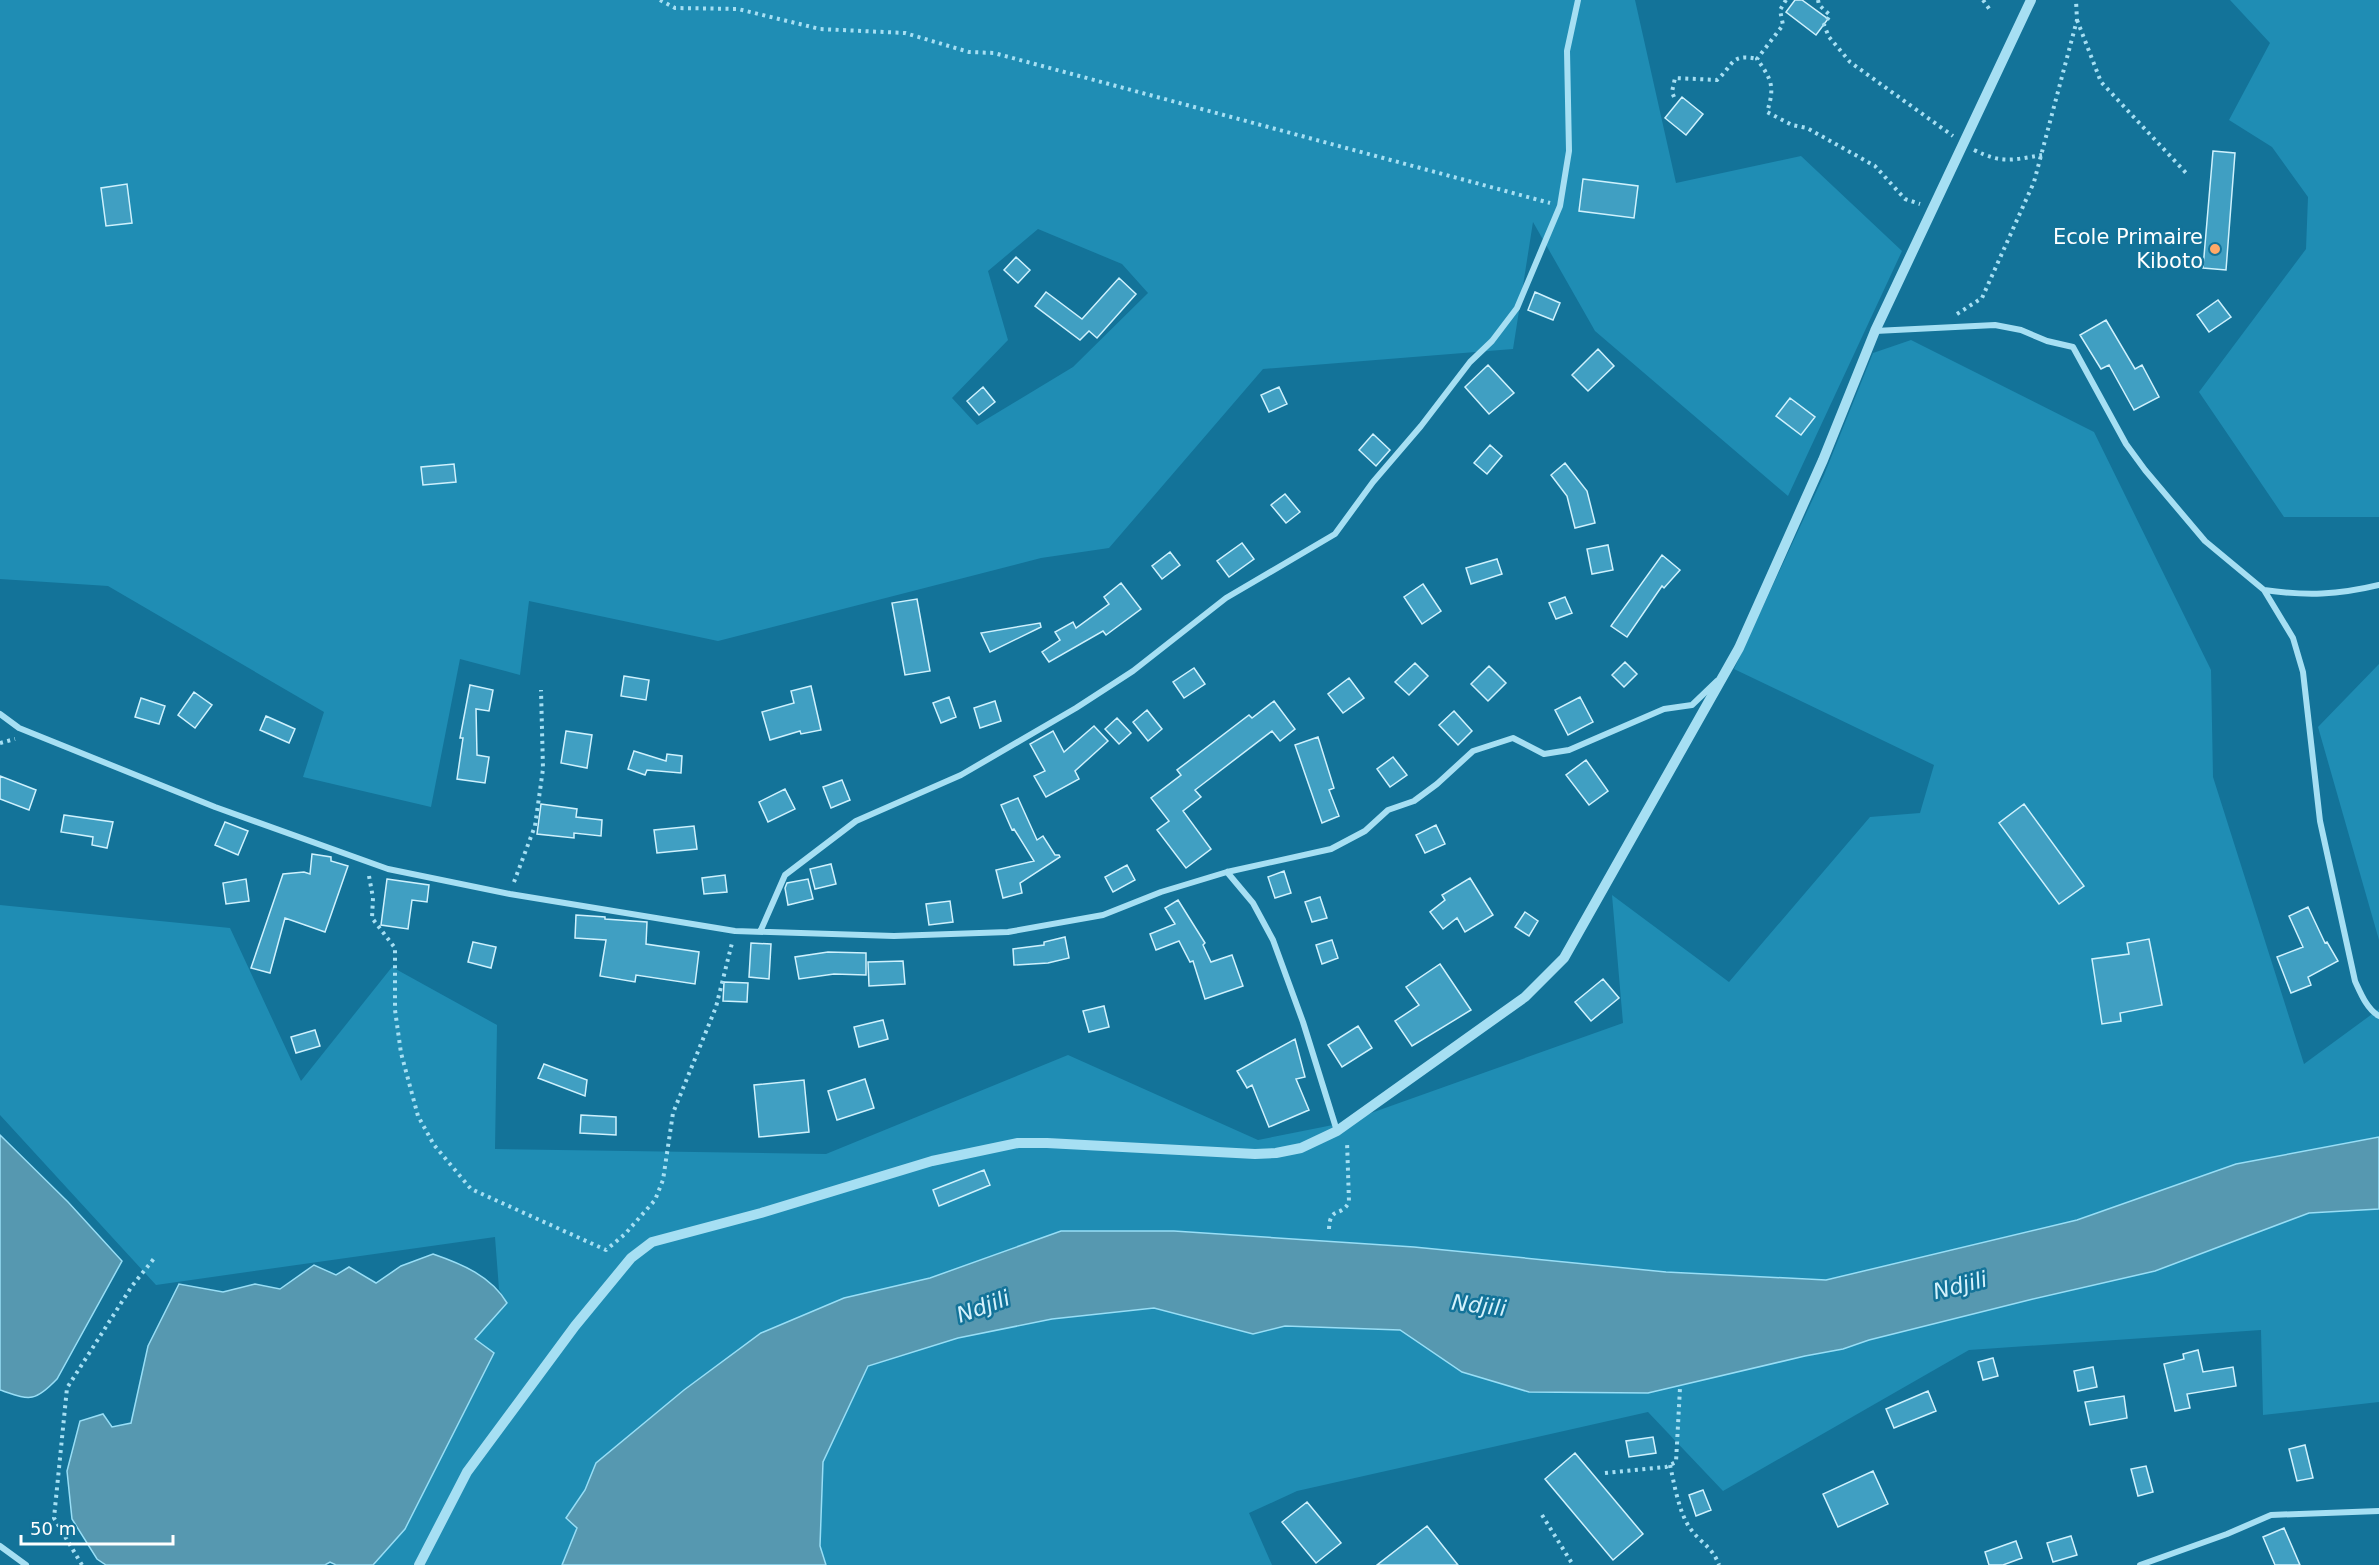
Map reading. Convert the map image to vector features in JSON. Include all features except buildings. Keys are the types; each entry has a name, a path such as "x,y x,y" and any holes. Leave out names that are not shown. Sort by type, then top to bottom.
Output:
{"street":[{"path":"760,932 785,875 856,821 961,775 1076,708 1133,671 1226,598 1335,534 1373,482 1517,308 1560,206 1569,151 1567,51 1578,0"},
{"path":"419,1565 467,1472 575,1326 631,1258 652,1242 761,1213 932,1161 1017,1143 1276,1153 1301,1148 1342,1128 1526,997 1564,958 1739,648 1823,460 1875,331 2031,0"},
{"path":"1875,331 1995,325 2021,330 2047,341 2073,347 2126,444 2145,470 2205,541 2264,590 2293,638 2303,672 2320,821 2355,981 2362,998 2374,1014 2379,1016"},
{"path":"2264,590 2299,595 2332,594 2379,585"},
{"path":"0,714 19,728 215,807 388,869 510,894 735,931 894,936 1008,932 1103,915 1161,892 1227,872 1331,849 1365,831 1388,810 1414,801 1437,784 1473,751 1513,738 1545,754 1569,750 1664,709 1692,705 1716,681 1739,648"},
{"path":"1227,872 1252,903 1272,940 1342,1128"},
{"path":"2140,1565 2271,1515 2379,1511"},
{"path":"0,1546 26,1565"}],"path":[{"path":"660,0 675,8 738,9 820,30 905,33 969,52 994,53 1560,206"},
{"path":"1757,59 1783,25 1780,10 1786,0"},
{"path":"1818,0 1819,5 1830,15 1824,25 1829,37 1850,62 1963,143 1994,160 2006,161 2042,154"},
{"path":"1983,0 1990,10"},
{"path":"1936,328 1982,298 2034,182 2077,20 2076,0"},
{"path":"2077,20 2101,82 2187,174"},
{"path":"1674,97 1672,92 1675,78 1717,80 1736,58 1745,56 1757,59 1771,81 1773,94 1767,112 1792,125 1807,128 1875,166 1905,199 1932,208"},
{"path":"510,894 535,826 543,769 541,690"},
{"path":"366,861 373,898 372,918 395,948 395,1010 401,1053 418,1116 434,1145 471,1189 606,1250 625,1234 655,1200 663,1180 673,1113 716,1007 735,931"},
{"path":"1329,1229 1329,1218 1344,1210 1349,1202 1342,1128"},
{"path":"82,1565 54,1518 67,1388 132,1286 156,1256"},
{"path":"1605,1473 1666,1467 1676,1462 1680,1388"},
{"path":"1670,1465 1678,1498 1690,1528 1706,1543 1719,1565"},
{"path":"1542,1515 1573,1565"}],"shaded area":[{"path":"0,0 1635,0 1676,183 1801,156 1902,251 1788,496 1595,331 1533,222 1513,349 1263,369 1109,548 1041,558 718,641 529,601 520,675 460,659 431,807 303,777 324,712 108,586 0,579","holes":["1038,229 1122,264 1148,293 1073,367 977,425 952,398 1008,340 988,271"]},
{"path":"2230,0 2379,0 2379,517 2284,517 2199,392 2306,249 2308,197 2272,147 2229,120 2270,43"},
{"path":"1911,340 2094,432 2211,670 2213,777 2304,1064 2379,1009 2379,1137 2236,1164 2077,1220 1826,1280 1666,1272 1414,1247 1174,1231 1061,1231 930,1278 844,1298 761,1333 684,1390 596,1463 585,1490 566,1518 577,1528 562,1565 373,1565 405,1529 494,1353 475,1339 507,1303 499,1289 495,1237 156,1285 0,1115 0,905 230,928 301,1081 392,967 497,1025 495,1149 826,1154 1068,1055 1258,1140 1343,1123 1623,1023 1612,895 1729,982 1870,817 1920,813 1934,765 1734,669 1824,475 1873,353"},
{"path":"2379,664 2379,940 2318,727"},
{"path":"2379,1209 2379,1402 2263,1415 2261,1330 1969,1350 1723,1491 1648,1412 1297,1491 1249,1513 1272,1565 826,1565 820,1546 823,1462 868,1366 958,1338 1052,1319 1154,1308 1253,1334 1285,1326 1400,1330 1462,1372 1805,1356 1843,1349 1869,1340 2029,1300 2155,1271 2309,1213"}],"water":[{"path":"0,1135 68,1202 122,1261 57,1379 43,1392 31,1397 18,1396 0,1390"},
{"name":"Ndjili","path":"2379,1137 2379,1209 2309,1213 2155,1271 1869,1340 1843,1349 1648,1393 1529,1392 1462,1372 1400,1330 1285,1326 1253,1334 1154,1308 1052,1319 958,1338 868,1366 823,1462 820,1546 826,1565 562,1565 577,1528 566,1518 585,1490 596,1463 684,1390 761,1333 844,1298 930,1278 1061,1231 1174,1231 1414,1247 1666,1272 1826,1280 2077,1220 2236,1164"},
{"path":"433,1254 475,1272 493,1285 507,1303 475,1339 494,1353 405,1529 373,1565 336,1565 330,1562 325,1565 106,1565 97,1559 72,1519 67,1471 80,1421 103,1414 112,1427 131,1423 148,1346 179,1284 223,1292 255,1284 280,1289 314,1265 336,1275 349,1267 376,1283 401,1266"}],"place":[{"name":"Ecole Primaire Kiboto","path":"2215,249"}]}
